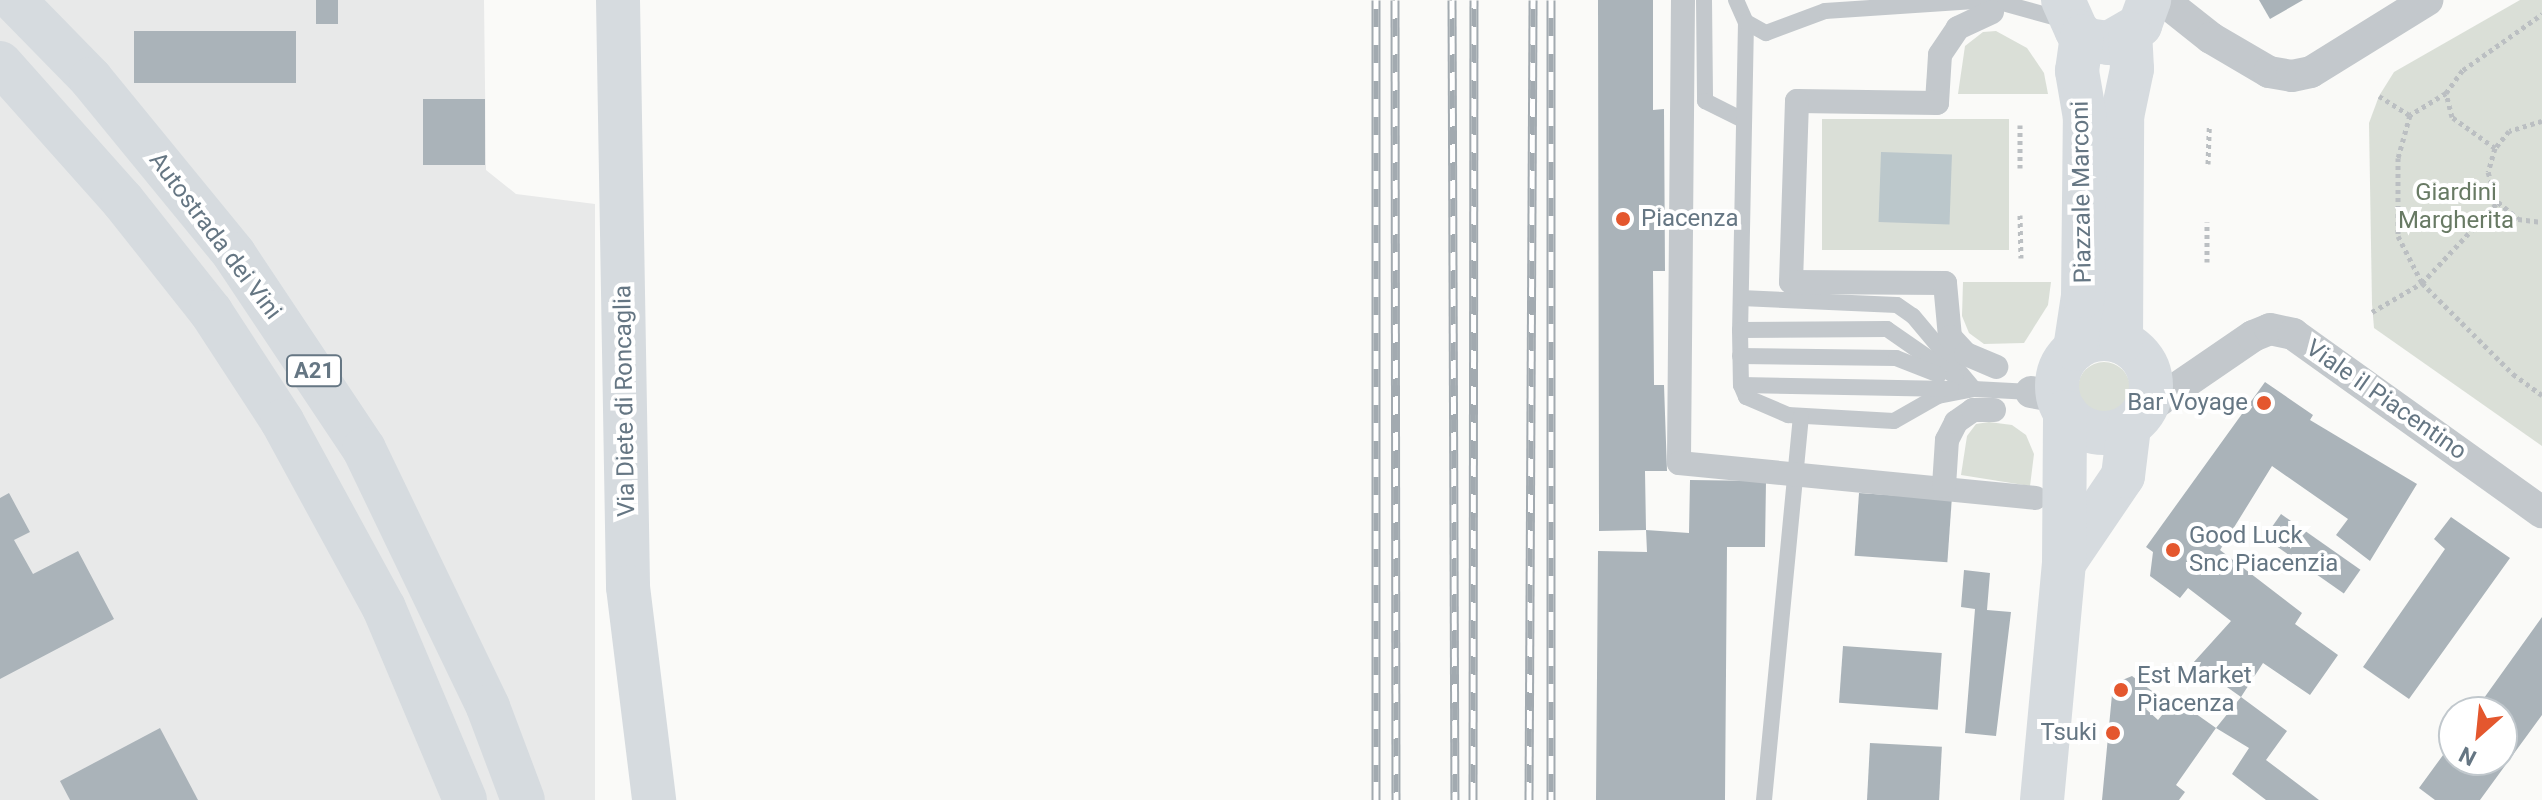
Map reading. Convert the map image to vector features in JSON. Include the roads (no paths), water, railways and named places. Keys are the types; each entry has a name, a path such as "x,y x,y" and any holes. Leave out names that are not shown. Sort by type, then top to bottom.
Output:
{"main road":[{"name":"Autostrada dei Vini","path":"14,0 91,79 234,254 364,449 488,707 523,800"},
{"name":"Via Diete di Roncaglia","path":"618,0 628,587 654,800"},
{"name":"Piazzale Marconi","path":"2071,19 2109,43 2140,17"},
{"name":"Piazzale Marconi","path":"2121,342 2122,117 2140,17"},
{"name":"Piazzale Marconi","path":"2042,800 2064,563 2052,400 2060,371 2075,349 2083,296 2085,118 2071,19"},
{"name":"Autostrada dei Vini","path":"0,63 104,178 211,312 282,421 384,608 465,800"},
{"path":"2064,563 2123,476 2137,418 2150,398 2149,371 2121,342 2098,340 2075,349"},
{"path":"2052,400 2087,430 2115,432 2137,418"}],"street":[{"path":"1683,0 1679,463 1944,486 2035,498"},
{"path":"2163,0 2211,38 2269,72 2292,76 2311,72 2427,0"},
{"path":"1991,4 1958,28 1940,55 1937,103 1797,101 1791,282 1945,283 1950,337 1966,354 1996,367"},
{"name":"Viale il Piacentino","path":"2137,418 2253,336 2270,329 2293,334 2542,512"},
{"path":"1944,486 1947,440 1956,422 1973,410 1994,410"}],"lane":[{"path":"1704,0 1705,101 1741,119"},
{"path":"1736,0 1746,22 1741,119 1741,385 1758,406 1801,417 1894,421 1938,396 1974,389"},
{"path":"1746,22 1766,33 1803,15 1825,11 1991,4 2071,19"},
{"path":"1741,298 1897,305 1913,316 1974,389"},
{"path":"1740,330 1887,329 1974,389"},
{"path":"1740,356 1896,358 1974,389"},
{"path":"1741,385 1974,389 2052,400"},
{"path":"1764,800 1801,417"}],"railway":[{"path":"1376,0 1376,800"},
{"path":"1395,0 1396,800"},
{"path":"1452,0 1455,800"},
{"path":"1473,800 1474,0"},
{"path":"1529,800 1533,0"},
{"path":"1551,0 1551,800"}],"place":[{"name":"Piacenza","path":"1623,219"},
{"name":"Bar Voyage","path":"2264,403"},
{"name":"Good Luck Snc Piacenzia","path":"2173,550"},
{"name":"Est Market Piacenza","path":"2121,690"},
{"name":"Tsuki","path":"2113,733"}],"park label":[{"name":"Giardini Margherita","path":"2456,207"}]}
